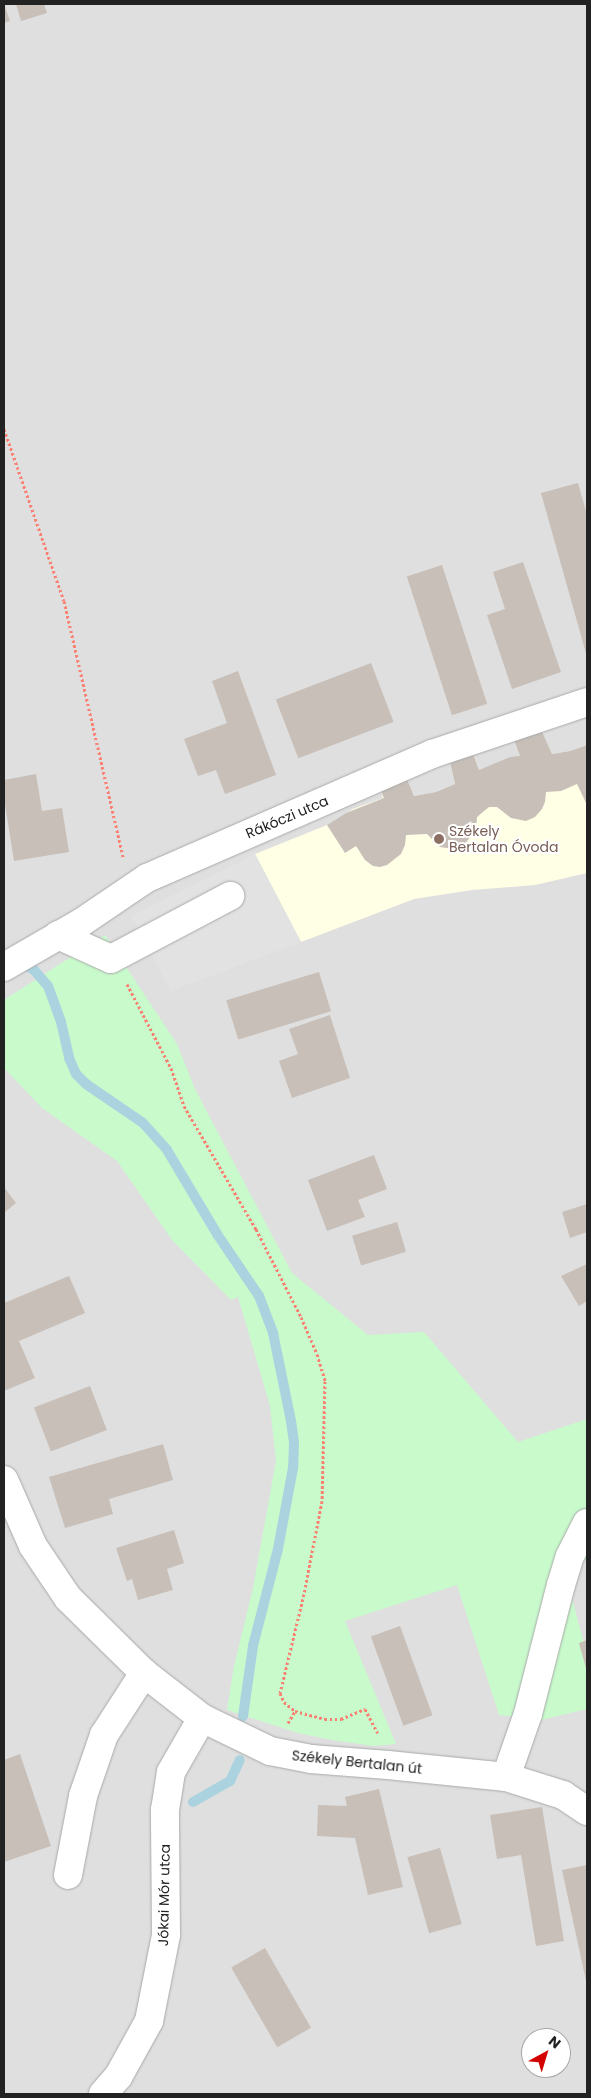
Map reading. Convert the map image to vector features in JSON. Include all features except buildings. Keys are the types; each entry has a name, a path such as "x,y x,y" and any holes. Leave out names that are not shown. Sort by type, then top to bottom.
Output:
{"street":[{"name":"Rákóczi utca","path":"4,967 147,878 432,754 587,702"},
{"path":"53,938 111,959 230,896"},
{"name":"Székely Bertalan út","path":"4,1480 33,1546 68,1598 144,1673 202,1718 270,1751 311,1759 506,1777 563,1795 587,1811"},
{"path":"506,1777 528,1714 570,1556 587,1523"},
{"path":"68,1875 83,1796 104,1735 144,1673"},
{"name":"Jókai Mór utca","path":"103,2094 118,2077 149,2021 166,1936 165,1810 172,1772 202,1718"}],"path":[{"path":"4,429 64,601 130,889"},
{"path":"111,959 136,998 158,1040 171,1068 184,1106 256,1229 301,1317 317,1354 325,1381 322,1501 304,1594 280,1693 284,1702 295,1711 325,1719 341,1719 365,1709 383,1744 388,1765"}],"shaded area":[{"path":"4,4 587,4 587,2094 4,2094"},
{"name":"Székely Bertalan Óvoda","path":"541,729 552,754 570,751 587,745 587,873 535,885 472,890 414,899 301,942 255,854 327,825 353,809 383,798 380,789 407,779 414,796 436,792 455,784 450,762 473,754 479,770 520,756 514,740"},
{"path":"255,854 301,942 171,991 131,916"}],"green space":[{"path":"105,935 177,1044 195,1089 292,1273 368,1335 424,1332 518,1442 587,1419 587,1559 583,1561 569,1587 587,1655 587,1709 541,1720 499,1715 457,1585 345,1621 396,1744 373,1746 332,1740 298,1733 227,1710 234,1666 253,1588 276,1461 270,1406 238,1297 231,1300 172,1240 117,1161 42,1108 4,1068 4,1000"}],"waterway":[{"path":"20,962 34,970 48,986 61,1022 69,1058 76,1074 86,1084 143,1123 167,1150 217,1234 259,1296 273,1333 291,1421 294,1443 293,1468 278,1549 253,1646 243,1716"},
{"path":"193,1802 230,1781 240,1760"}],"place":[{"name":"Székely Bertalan Óvoda","path":"439,839"}]}
